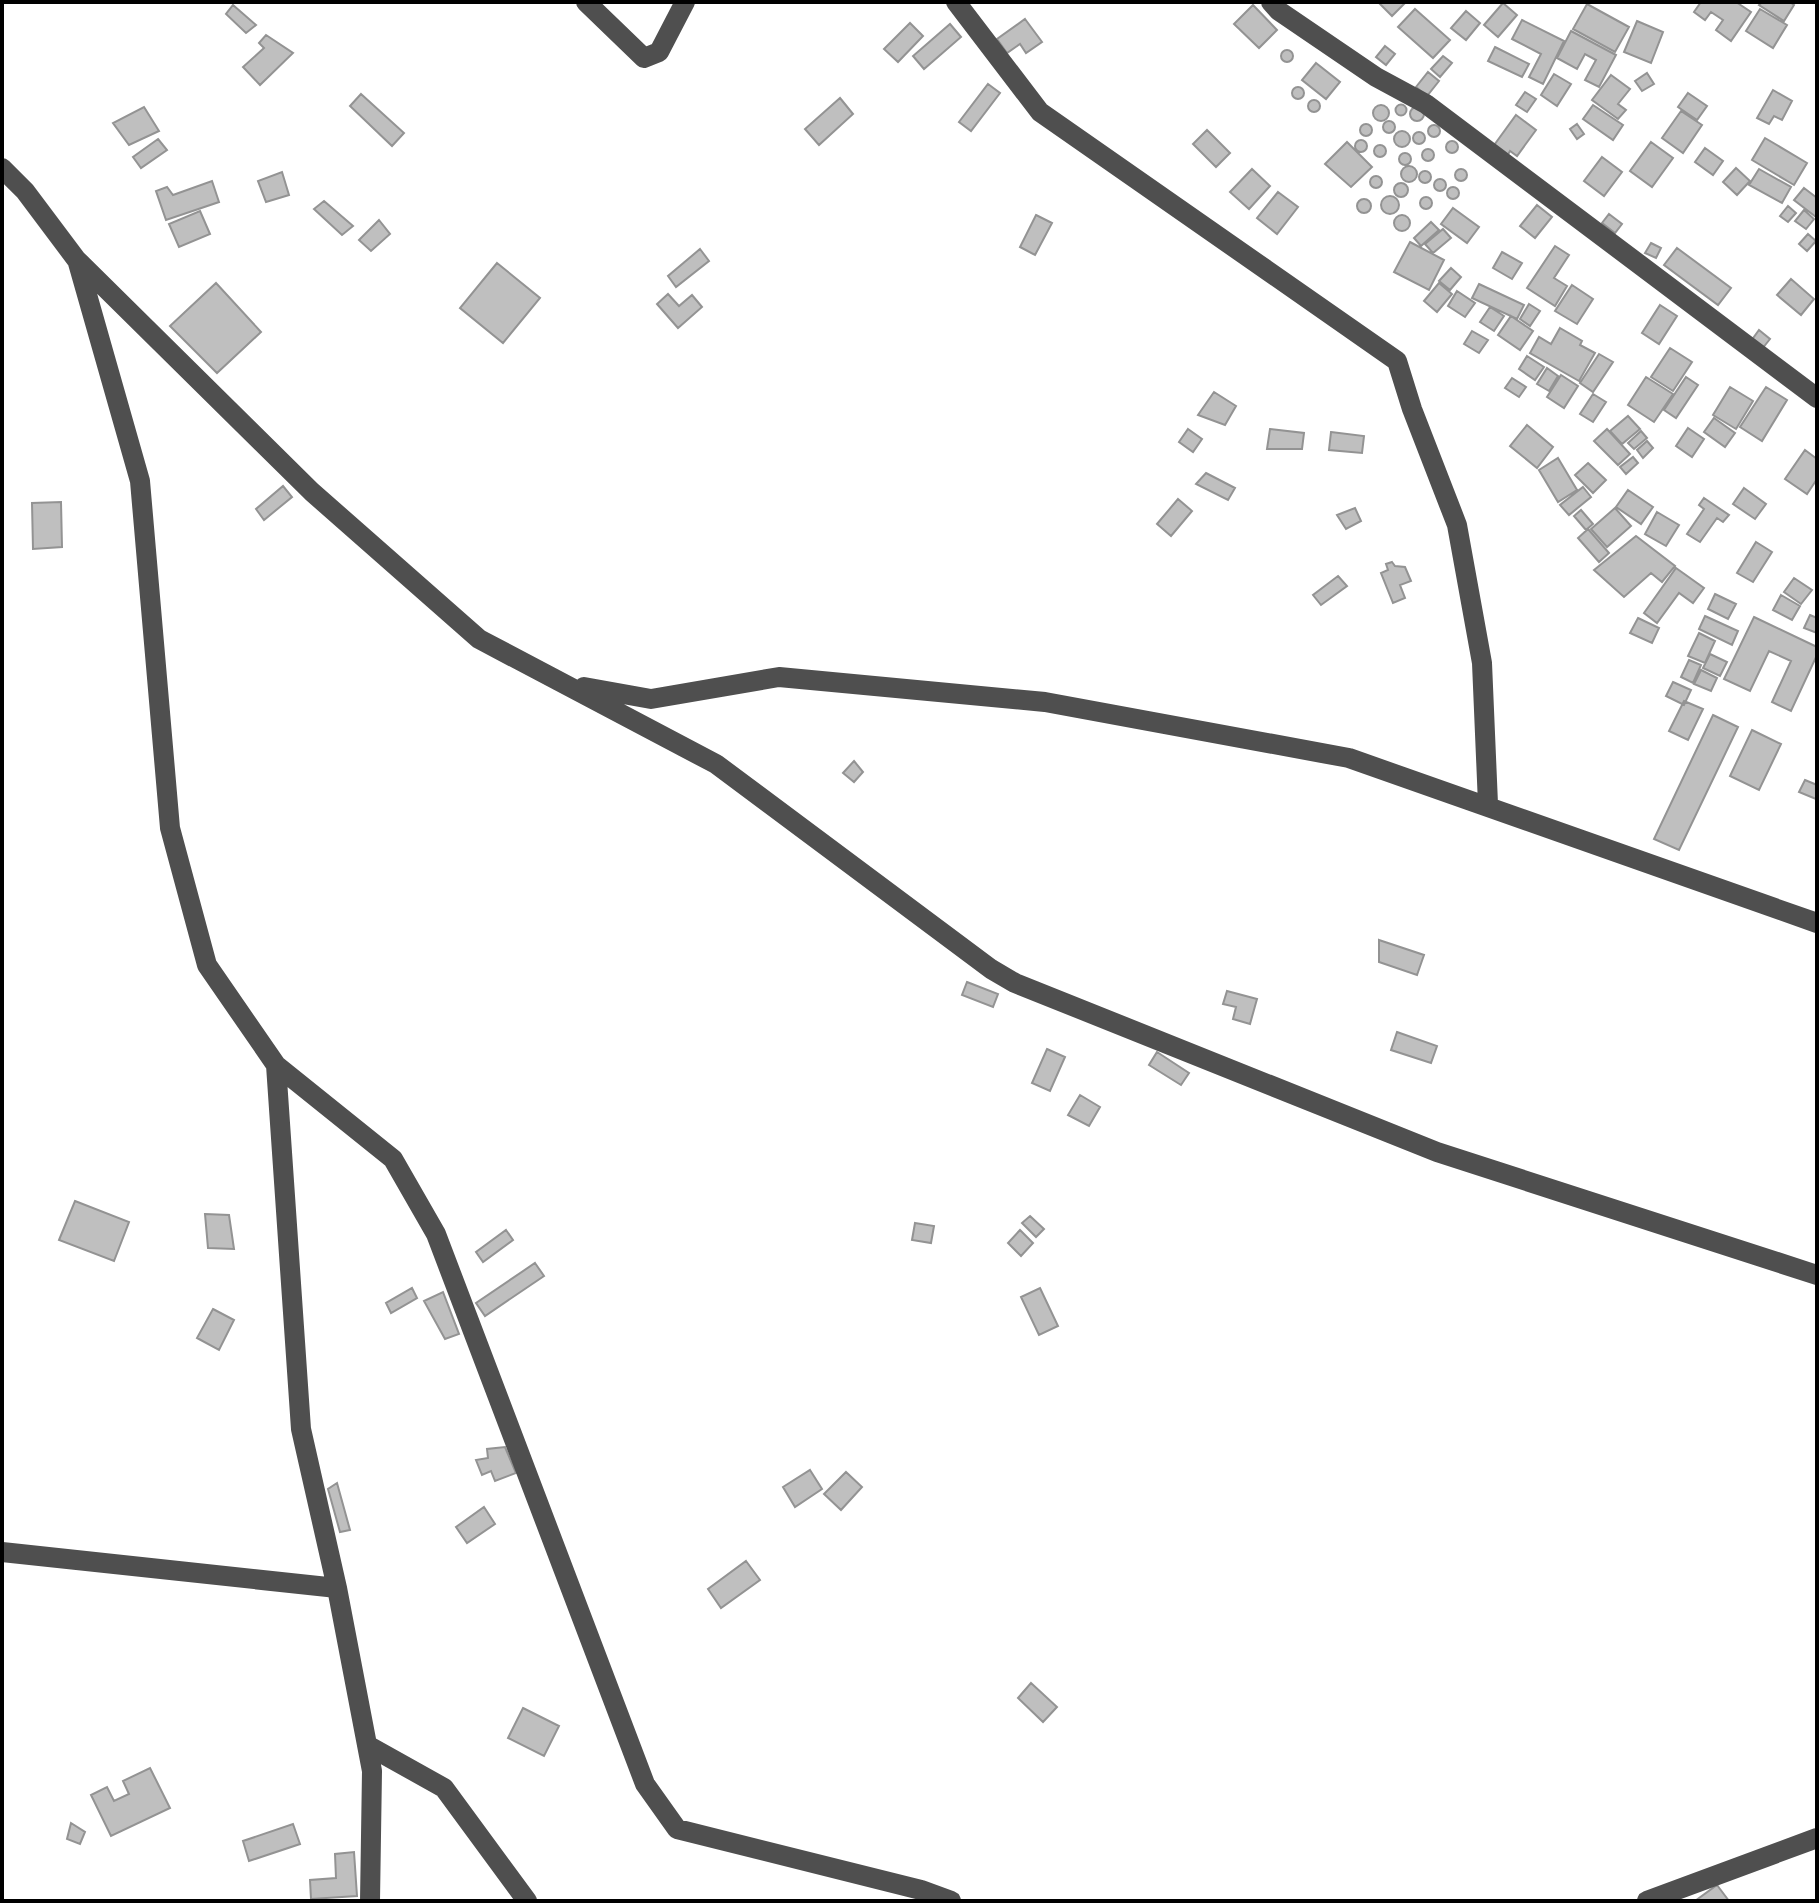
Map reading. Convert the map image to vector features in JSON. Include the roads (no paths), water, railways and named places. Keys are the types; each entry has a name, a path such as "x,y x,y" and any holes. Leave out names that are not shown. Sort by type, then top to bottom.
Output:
{"street":[{"path":"586,2 644,58 659,52 685,2"},
{"path":"956,2 1040,112 1397,361 1412,409 1457,525 1482,663 1488,804"},
{"path":"1271,2 1279,11 1376,77 1426,104 1817,398"},
{"path":"2,168 25,191 76,259 312,492 479,639 716,764 991,969 1015,983 1437,1152 1817,1275"},
{"path":"76,259 140,481 170,828 207,965 276,1065 393,1159 436,1234 645,1784 677,1829 921,1890 951,1901"},
{"path":"565,684 651,699 779,677 1045,702 1349,758 1488,804 1817,923"},
{"path":"276,1065 301,1429 337,1588 372,1771 370,1901"},
{"path":"2,1552 337,1588"},
{"path":"367,1745 444,1788 527,1901"},
{"path":"1647,1901 1817,1838"}]}
